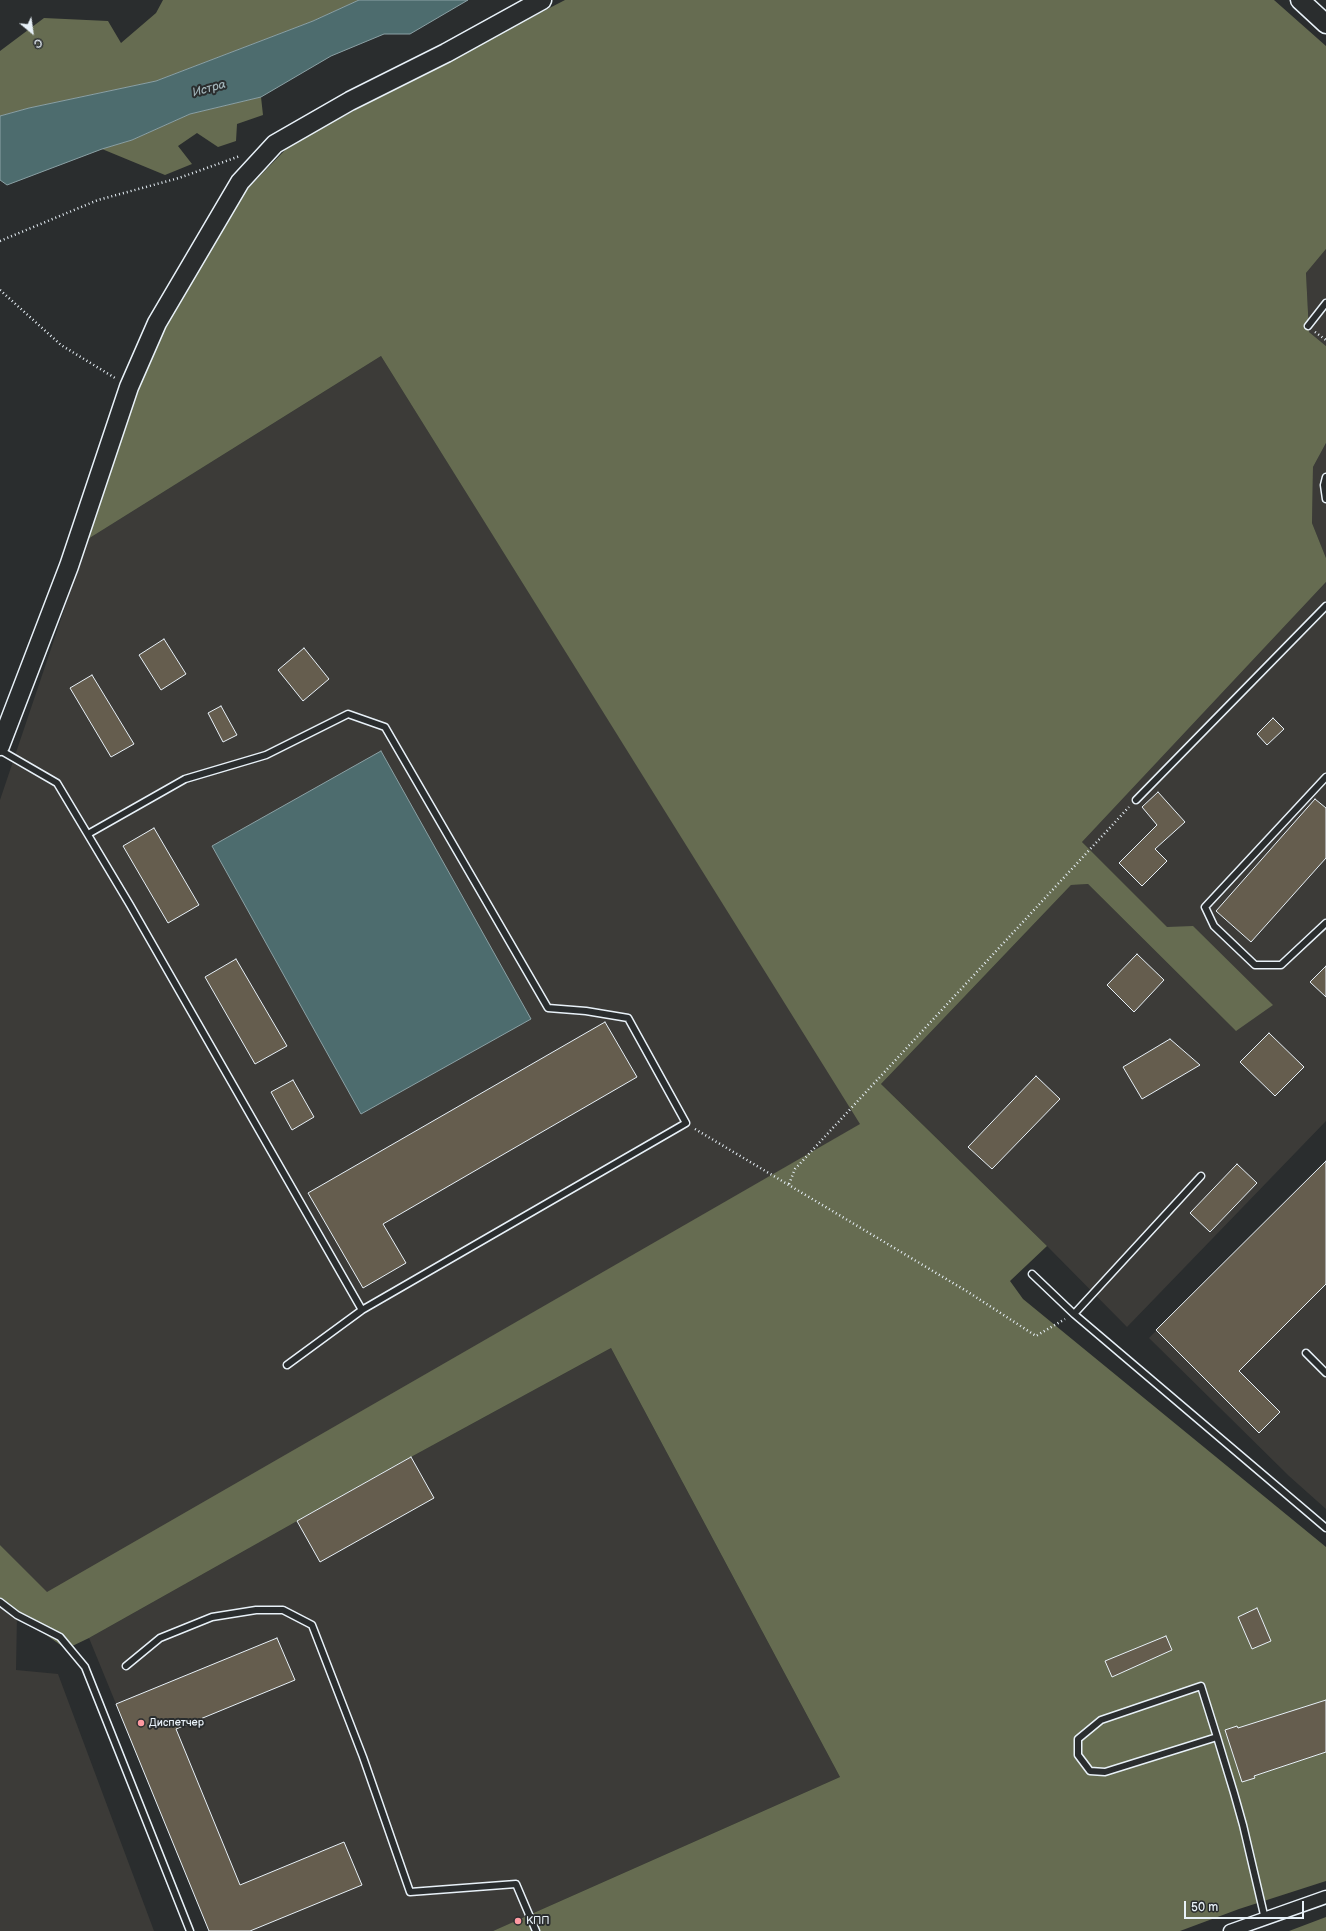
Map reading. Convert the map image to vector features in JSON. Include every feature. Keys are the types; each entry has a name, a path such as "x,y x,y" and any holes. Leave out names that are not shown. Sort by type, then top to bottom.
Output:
{"street":[{"path":"0,746 70,566 129,387 157,323 240,182 275,144 350,101 446,53 542,0"},
{"path":"1300,0 1326,24"},
{"path":"1230,1931 1326,1897"}],"lane":[{"path":"1308,326 1326,303"},
{"path":"1326,477 1324,485 1326,499"},
{"path":"1136,800 1326,606"},
{"path":"88,834 185,779 266,755 348,714 386,728 548,1008 586,1011 628,1018 686,1123 362,1310 287,1365"},
{"path":"0,750 57,783 88,834 362,1310"},
{"path":"1326,777 1205,907 1214,926 1255,965 1281,965 1326,922"},
{"path":"1074,1314 1201,1176"},
{"path":"1032,1274 1074,1314 1326,1528"},
{"path":"1306,1353 1326,1373"},
{"path":"0,1602 17,1615 60,1637 85,1667 190,1931"},
{"path":"126,1666 160,1638 212,1617 256,1610 283,1610 312,1625 363,1757 410,1892 516,1884 536,1931"},
{"path":"1217,1737 1105,1772 1090,1771 1078,1755 1078,1739 1101,1720 1201,1686 1217,1737 1243,1824 1265,1918"}],"path":[{"path":"0,241 98,200 179,178 247,154"},
{"path":"0,290 61,345 129,387"},
{"path":"789,1184 795,1170 1136,800"},
{"path":"686,1123 968,1292 1036,1336 1074,1314"}],"shaded area":[{"path":"1326,249 1326,346 1309,332 1306,273"},
{"path":"381,356 861,1124 47,1593 0,1545 0,800 88,539"},
{"path":"1326,443 1326,558 1312,523 1313,467"},
{"path":"1326,582 1326,1121 1127,1327 1047,1246 881,1084 1071,885 1088,884 1236,1031 1167,928 1082,842"},
{"path":"1326,1161 1326,1509 1289,1476 1149,1338"},
{"path":"611,1348 840,1777 493,1931 209,1931 89,1638 411,1457"},
{"path":"0,1602 17,1615 16,1670 58,1674 154,1931 0,1931"}],"green space":[{"path":"163,0 359,0 313,21 156,81 29,108 0,116 0,51 44,18 108,21 121,43 156,13"},
{"path":"565,0 1274,0 1326,46 1326,249 1306,273 1309,332 1326,346 1326,443 1313,467 1312,523 1326,558 1326,582 1082,842 1167,927 1193,926 1273,1005 1236,1031 1088,884 1071,885 881,1084 1047,1246 1010,1281 1023,1299 1326,1547 1326,1881 1239,1909 1180,1931 493,1931 840,1777 611,1348 411,1457 89,1638 66,1649 0,1602 0,1545 47,1592 860,1124 381,356 88,539 145,366 201,249 227,210 288,147 393,89"},
{"path":"261,97 263,115 237,124 236,141 218,147 197,133 178,146 192,164 165,175 102,149 132,140 190,114"},
{"path":"1326,1917 1326,1931 1289,1931"}],"water":[{"name":"Истра","path":"359,0 468,0 410,34 384,34 331,56 261,97 190,114 132,140 102,149 7,185 0,180 0,116 29,108 156,81 313,21"},
{"path":"381,751 531,1019 361,1114 212,846"}],"building":[{"path":"164,639 186,674 161,690 139,655"},
{"path":"304,648 329,679 303,701 278,670"},
{"path":"92,675 134,744 111,757 70,688"},
{"path":"221,706 237,735 223,742 208,713"},
{"path":"1273,718 1284,729 1267,745 1257,734"},
{"path":"1158,792 1185,822 1155,849 1167,861 1142,886 1119,863 1157,825 1142,807"},
{"path":"1315,799 1326,808 1326,858 1251,942 1216,911"},
{"path":"154,828 199,905 168,923 123,846"},
{"path":"1137,954 1164,980 1134,1012 1107,985"},
{"path":"236,959 287,1046 255,1064 205,977"},
{"path":"1326,966 1326,997 1310,982"},
{"path":"605,1022 637,1077 383,1224 406,1263 363,1288 308,1193"},
{"path":"1269,1033 1304,1067 1275,1096 1240,1062"},
{"path":"1170,1039 1200,1065 1142,1099 1123,1067"},
{"path":"1036,1076 1060,1099 992,1169 968,1147"},
{"path":"293,1080 314,1117 292,1130 271,1092"},
{"path":"1326,1161 1326,1284 1239,1371 1280,1412 1259,1433 1156,1330"},
{"path":"1237,1164 1257,1183 1210,1232 1190,1213"},
{"path":"411,1457 434,1498 320,1562 297,1521"},
{"path":"1257,1608 1271,1641 1252,1649 1238,1617"},
{"path":"1166,1636 1172,1650 1112,1677 1105,1661"},
{"path":"277,1638 295,1680 176,1729 240,1885 344,1842 362,1885 250,1931 209,1931 116,1704"},
{"path":"1326,1700 1326,1752 1254,1776 1255,1778 1242,1782 1225,1730 1237,1726 1238,1728"}],"place":[{"name":"Диспетчер","path":"141,1723"},
{"name":"КПП","path":"518,1921"}]}
